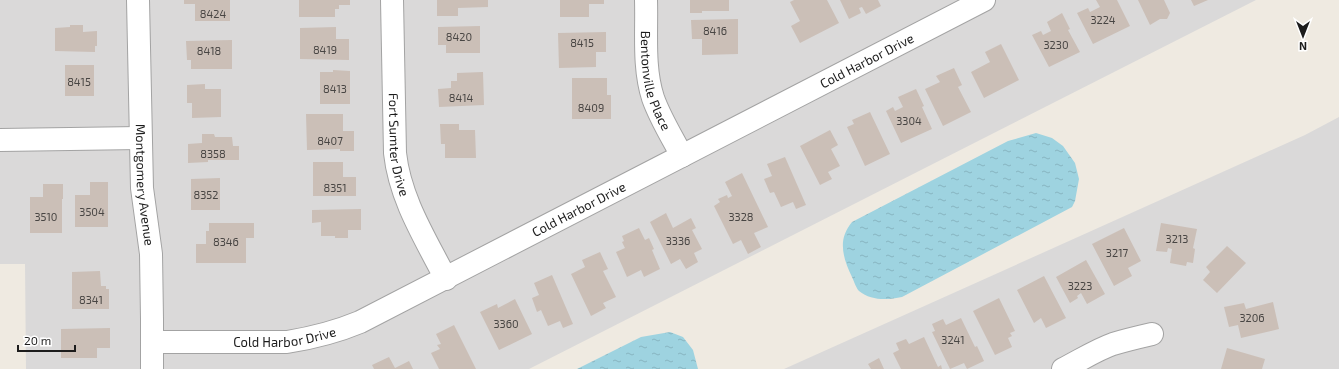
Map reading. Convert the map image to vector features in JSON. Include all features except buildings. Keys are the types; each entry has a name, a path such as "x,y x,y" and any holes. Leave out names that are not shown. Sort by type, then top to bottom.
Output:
{"street":[{"name":"Montgomery Avenue","path":"138,0 140,138 143,202 151,254 152,369"},
{"name":"Fort Sumter Drive","path":"392,0 396,153 398,171 407,202 446,279"},
{"name":"Bentonville Place","path":"646,0 647,61 651,90 659,113 682,156"},
{"name":"Cold Harbor Drive","path":"152,342 287,342 339,331 446,279 984,0"},
{"path":"0,140 140,138"},
{"path":"1063,369 1113,344 1152,334"}],"shaded area":[{"path":"0,0 1256,0 529,369 26,369 25,264 0,264"},
{"path":"1339,117 1339,369 784,369 1305,135"}],"water":[{"path":"1036,133 1052,138 1063,146 1075,163 1079,179 1075,201 1072,207 902,297 880,299 869,297 859,291 846,263 843,249 844,236 852,222 1008,141"},
{"path":"670,332 683,337 693,350 698,369 577,369 641,337"}]}
